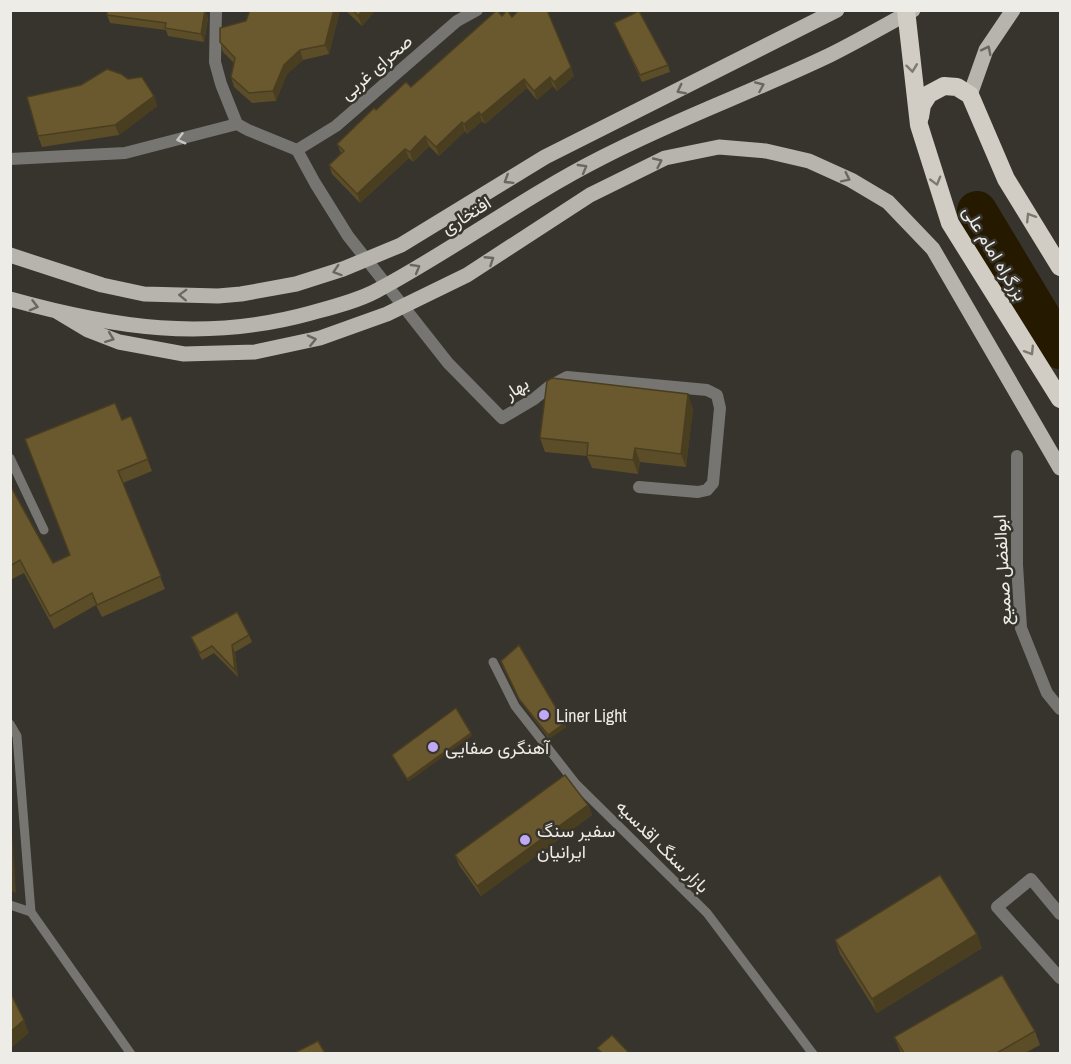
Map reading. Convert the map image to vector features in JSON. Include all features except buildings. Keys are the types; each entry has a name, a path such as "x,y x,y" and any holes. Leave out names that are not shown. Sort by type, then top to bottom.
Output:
{"highway":[{"name":"بزرگراه امام علی","path":"906,10 919,125 950,223 1060,399"},
{"path":"919,125 922,105 929,94 944,86 957,87 970,94 1006,179 1060,267"}],"main road":[{"name":"افتخاری","path":"10,255 102,285 144,294 218,296 296,284 334,272 401,245 545,158 837,10"},
{"name":"افتخاری","path":"10,299 58,312 152,328 243,328 289,320 331,308 374,292 519,204 602,157 830,55 913,10"},
{"path":"970,94 986,50 1013,10"},
{"path":"58,312 88,330 119,342 184,354 255,352 320,338 387,314 467,275 590,195 665,158 719,147 766,151 809,161 851,180 888,202 907,220 933,249 1060,468"}],"street":[{"path":"216,10 215,62 237,124 297,150"},
{"name":"صحرای غربی","path":"297,150 336,126 457,21 477,10"},
{"path":"10,159 125,153 237,124"},
{"name":"بهار","path":"297,150 348,236 448,363 502,418 567,377 707,390 717,396 720,408 714,483 707,490 698,492 639,487"},
{"name":"ابوالفضل صمیع","path":"1017,456 1017,565 1021,628 1047,693 1060,709"},
{"path":"1060,914 1031,879 997,907 1060,978"}],"lane":[{"path":"10,458 44,530"},
{"name":"بازار سنگ اقدسیه","path":"493,662 515,706 576,784 707,913 813,1053"},
{"path":"10,724 17,736 31,912 131,1053"},
{"path":"10,744 17,736"},
{"path":"10,905 31,912"}],"shaded area":[{"path":"11,818 16,893 11,891"}],"waterway":[{"path":"977,211 1060,349"}],"place":[{"name":"Liner Light","path":"544,715"},
{"name":"آهنگری صفایی","path":"433,747"},
{"name":"سفیر سنگ ایرانیان","path":"525,840"}]}
